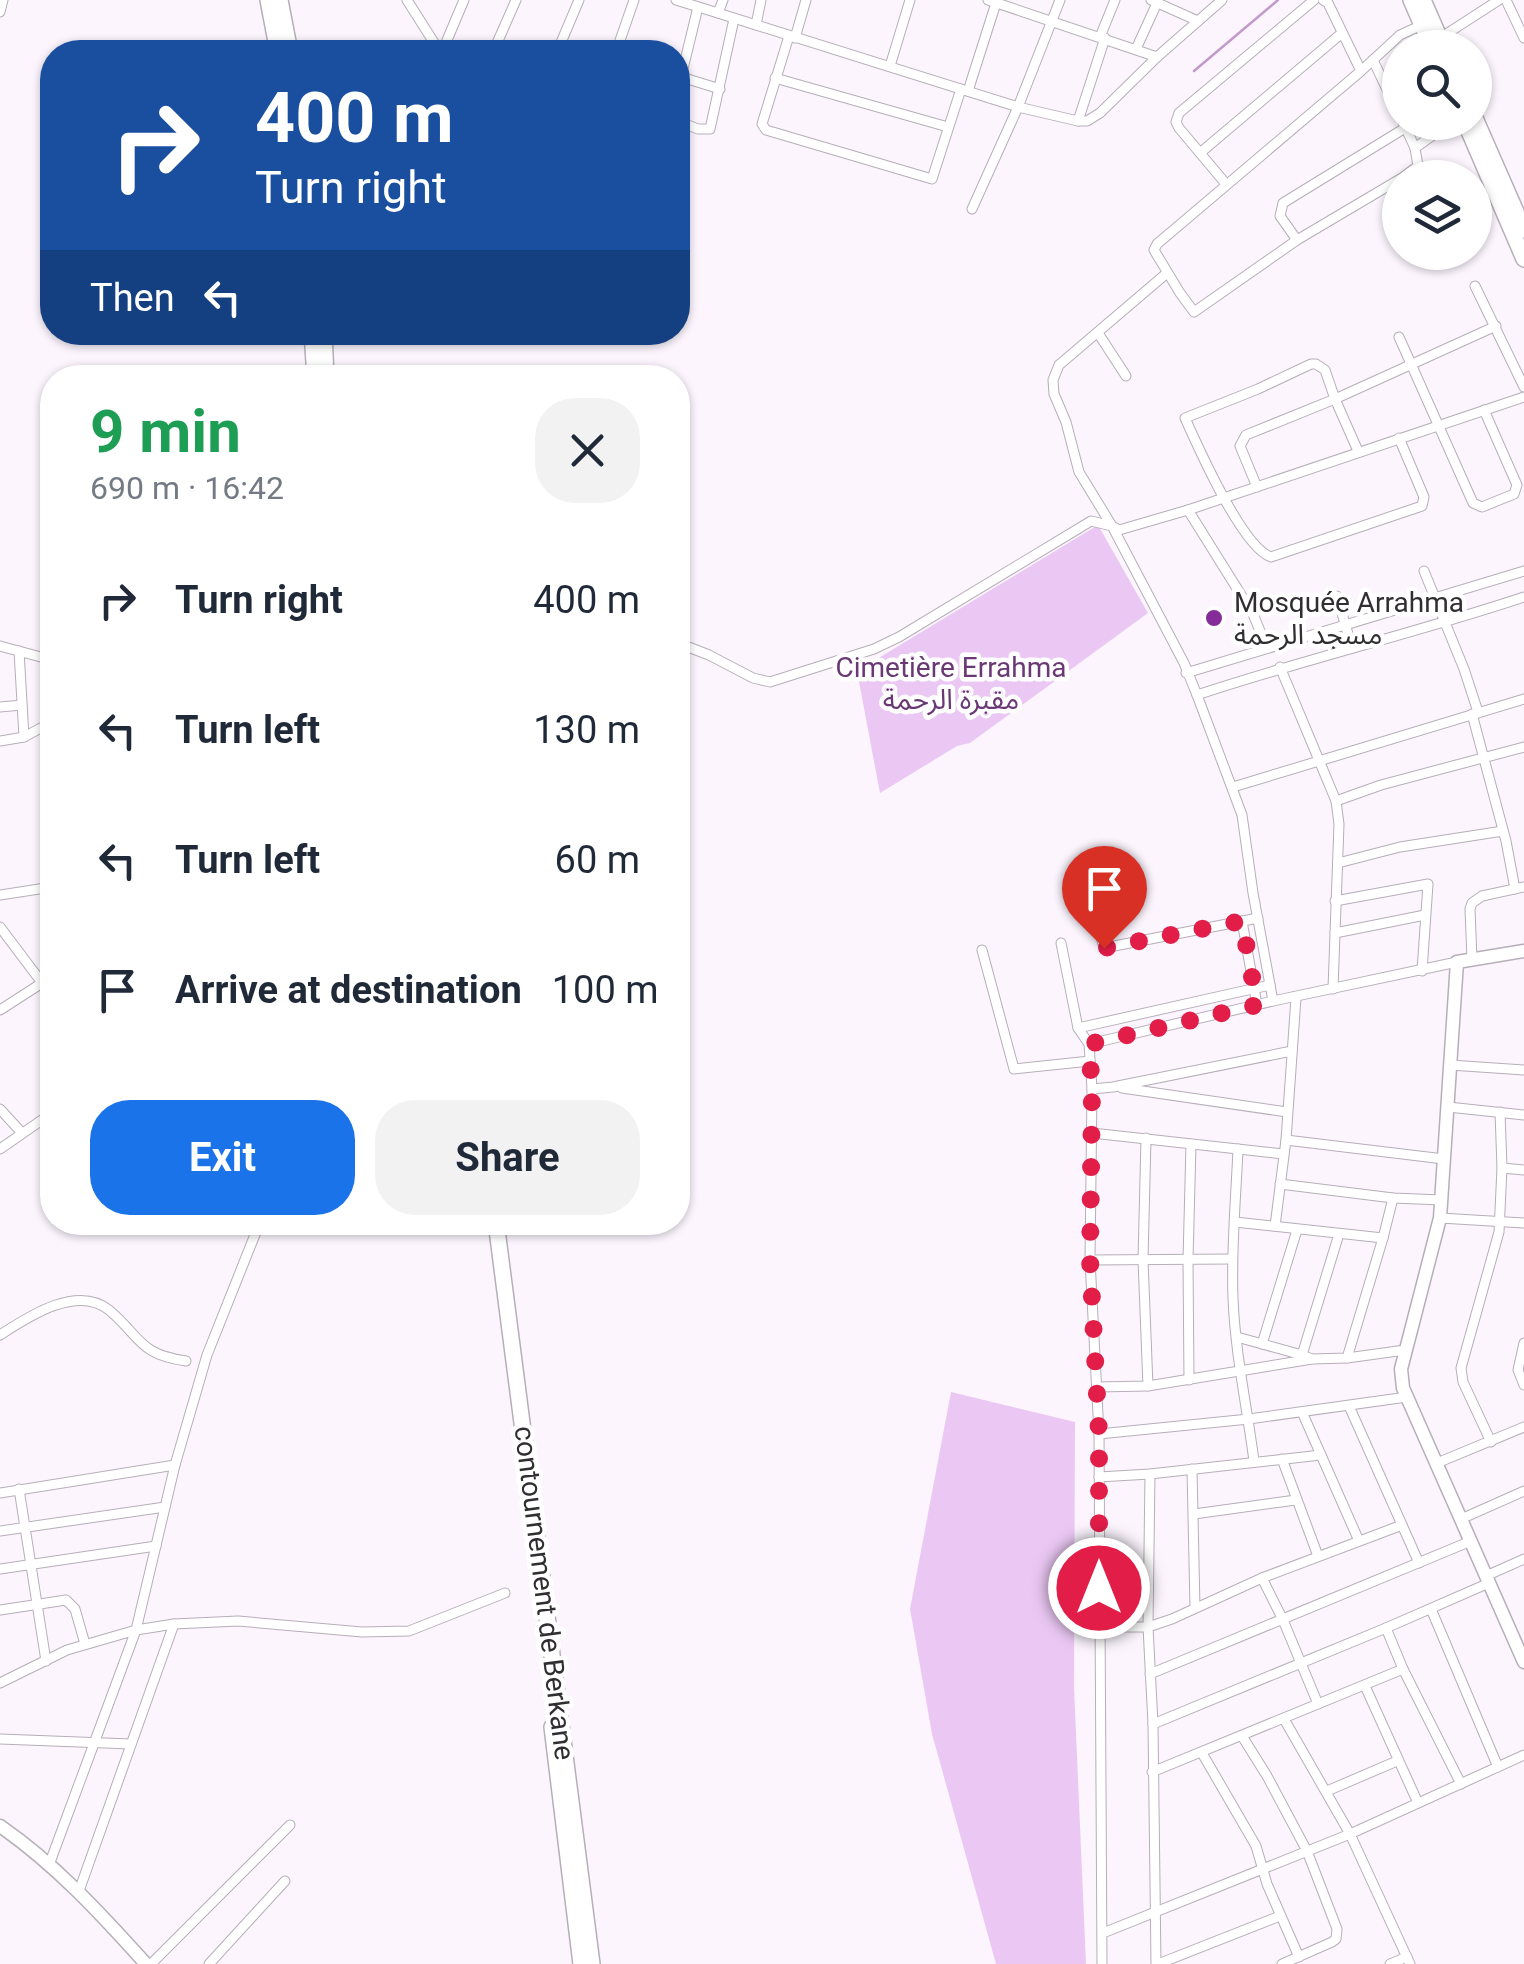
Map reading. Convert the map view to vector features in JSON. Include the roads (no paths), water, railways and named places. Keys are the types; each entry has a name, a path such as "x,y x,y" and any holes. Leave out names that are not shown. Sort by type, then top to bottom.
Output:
{"highway":[{"path":"268,0 276,40"},
{"path":"280,0 288,40"},
{"path":"1411,0 1425,30"},
{"path":"1423,0 1433,30"},
{"path":"1472,140 1524,259"},
{"path":"1485,140 1524,230"},
{"path":"488,1235 581,1964"},
{"name":"contournement de Berkane","path":"498,1235 592,1964"}],"street":[{"path":"0,12 4,0"},
{"path":"446,40 464,0"},
{"path":"498,40 516,0"},
{"path":"563,40 579,0"},
{"path":"620,40 634,0"},
{"path":"677,0 1018,107 1078,122 1100,114 1222,0"},
{"path":"718,14 723,0"},
{"path":"756,25 761,0"},
{"path":"806,0 775,78 762,124 766,130 928,179 934,176 992,1 1008,3 1157,57"},
{"path":"890,66 910,0"},
{"path":"972,209 1060,0"},
{"path":"1078,122 1115,0"},
{"path":"1226,184 1178,128 1180,113 1314,0"},
{"path":"1322,0 1328,3 1361,71"},
{"path":"1458,30 1503,0 1524,38"},
{"path":"408,1 433,40"},
{"path":"1136,49 1154,1 1198,21"},
{"path":"689,40 698,7"},
{"path":"690,126 710,128 734,19"},
{"path":"1382,189 1298,240 1194,312 1154,250 1400,35 1422,26"},
{"path":"1200,153 1342,33"},
{"path":"1373,60 1382,79"},
{"path":"775,78 948,127"},
{"path":"690,79 720,89"},
{"path":"1298,240 1280,216 1283,203 1382,137"},
{"path":"1411,140 1417,160"},
{"path":"1415,148 1426,140"},
{"path":"1167,273 1060,365 1053,380 1054,394 1079,472 1184,663 1233,787 1242,815 1274,1001"},
{"path":"1475,286 1524,387"},
{"path":"1257,487 1240,446 1246,435 1496,326"},
{"path":"1098,333 1126,376"},
{"path":"1400,337 1473,503 1482,506 1517,490 1484,410"},
{"path":"1358,451 1325,370 1316,364 1185,418 1224,498 1261,552 1271,556 1422,506 1424,498 1399,438"},
{"path":"690,648 753,678 770,682 900,637 1091,521 1119,530 1130,528 1524,396"},
{"path":"1188,510 1253,614 1266,672"},
{"path":"1424,571 1464,669 1520,888 1472,902 1472,959"},
{"path":"1186,673 1524,571"},
{"path":"1337,596 1352,648"},
{"path":"1197,695 1280,667 1446,624 1524,597"},
{"path":"0,646 40,657"},
{"path":"19,652 24,737"},
{"path":"1280,667 1336,801 1334,989"},
{"path":"1233,787 1524,699"},
{"path":"0,707 22,705"},
{"path":"0,741 24,737 40,728"},
{"path":"1336,801 1524,747"},
{"path":"1338,863 1400,847 1503,831"},
{"path":"1336,901 1428,884 1422,970"},
{"path":"0,894 40,889"},
{"path":"1335,934 1424,914"},
{"path":"1100,934 1104,948 1258,918"},
{"path":"1242,921 1257,1005"},
{"path":"0,928 40,980"},
{"path":"1061,943 1078,1028 1089,1044 1092,1089 1090,1260 1099,1434 1102,1964"},
{"path":"982,950 1014,1069 1090,1061"},
{"path":"1089,1044 1274,1001 1524,951"},
{"path":"1457,962 1440,1218 1401,1369 1407,1397 1524,1662"},
{"path":"0,1010 40,984"},
{"path":"1078,1028 1270,985"},
{"path":"1274,1226 1286,1140 1296,998"},
{"path":"1092,1089 1292,1051"},
{"path":"1450,1066 1524,1070"},
{"path":"1113,1087 1287,1112"},
{"path":"1448,1107 1524,1115"},
{"path":"0,1109 22,1133"},
{"path":"1490,1442 1463,1382 1462,1368 1500,1222 1500,1112"},
{"path":"0,1148 40,1121"},
{"path":"1092,1133 1283,1154"},
{"path":"1146,1138 1148,1386"},
{"path":"1286,1140 1444,1159"},
{"path":"1189,1380 1192,1144"},
{"path":"1238,1149 1233,1301 1254,1461"},
{"path":"1502,1168 1524,1170"},
{"path":"1280,1184 1442,1200"},
{"path":"1347,1358 1393,1198"},
{"path":"1440,1218 1524,1223"},
{"path":"1235,1222 1383,1238"},
{"path":"1262,1344 1298,1230"},
{"path":"1307,1357 1339,1234"},
{"path":"49,1864 136,1630 175,1464 207,1355 255,1235"},
{"path":"1090,1260 1232,1259"},
{"path":"0,1335 36,1312 70,1302 86,1302 109,1310 154,1354 186,1361"},
{"path":"1238,1337 1307,1357"},
{"path":"1524,1343 1518,1370 1524,1386"},
{"path":"1096,1387 1148,1386 1307,1357 1347,1358 1405,1350"},
{"path":"1099,1434 1407,1397"},
{"path":"1349,1406 1419,1563"},
{"path":"1302,1412 1359,1541"},
{"path":"1436,1464 1524,1427"},
{"path":"1099,1477 1321,1455"},
{"path":"1282,1459 1318,1556"},
{"path":"0,1493 175,1464"},
{"path":"1192,1470 1196,1608"},
{"path":"1150,1474 1148,1627 1157,1964 1280,1916"},
{"path":"20,1490 46,1661"},
{"path":"1461,1519 1524,1491"},
{"path":"1194,1514 1296,1500"},
{"path":"0,1531 165,1507"},
{"path":"1099,1626 1148,1627 1402,1524"},
{"path":"1150,1674 1471,1541"},
{"path":"0,1570 156,1546"},
{"path":"1152,1724 1431,1609 1524,1559"},
{"path":"1262,1578 1318,1704"},
{"path":"0,1683 85,1644 136,1630 238,1620 362,1632 409,1631 505,1593"},
{"path":"0,1610 66,1600 71,1604 85,1644"},
{"path":"1431,1609 1498,1767"},
{"path":"79,1891 174,1624"},
{"path":"1386,1628 1461,1784"},
{"path":"1152,1772 1404,1669"},
{"path":"1365,1686 1418,1803"},
{"path":"1284,1719 1350,1834 1409,1960 1390,1964"},
{"path":"1242,1736 1307,1851 1338,1934 1332,1942 1282,1964"},
{"path":"0,1738 131,1744"},
{"path":"1202,1752 1256,1846 1267,1884 1299,1957"},
{"path":"1103,1933 1350,1834 1524,1755"},
{"path":"1327,1791 1397,1761"},
{"path":"0,1826 79,1891 148,1964 290,1825"},
{"path":"209,1964 285,1882"}],"waterway":[{"path":"1194,71 1278,0"}],"place":[{"name":"Mosquée Arrahma مسجد الرحمة","path":"1214,618"}],"park label":[{"name":"Cimetière Errahma مقبرة الرحمة","path":"951,683"}]}
